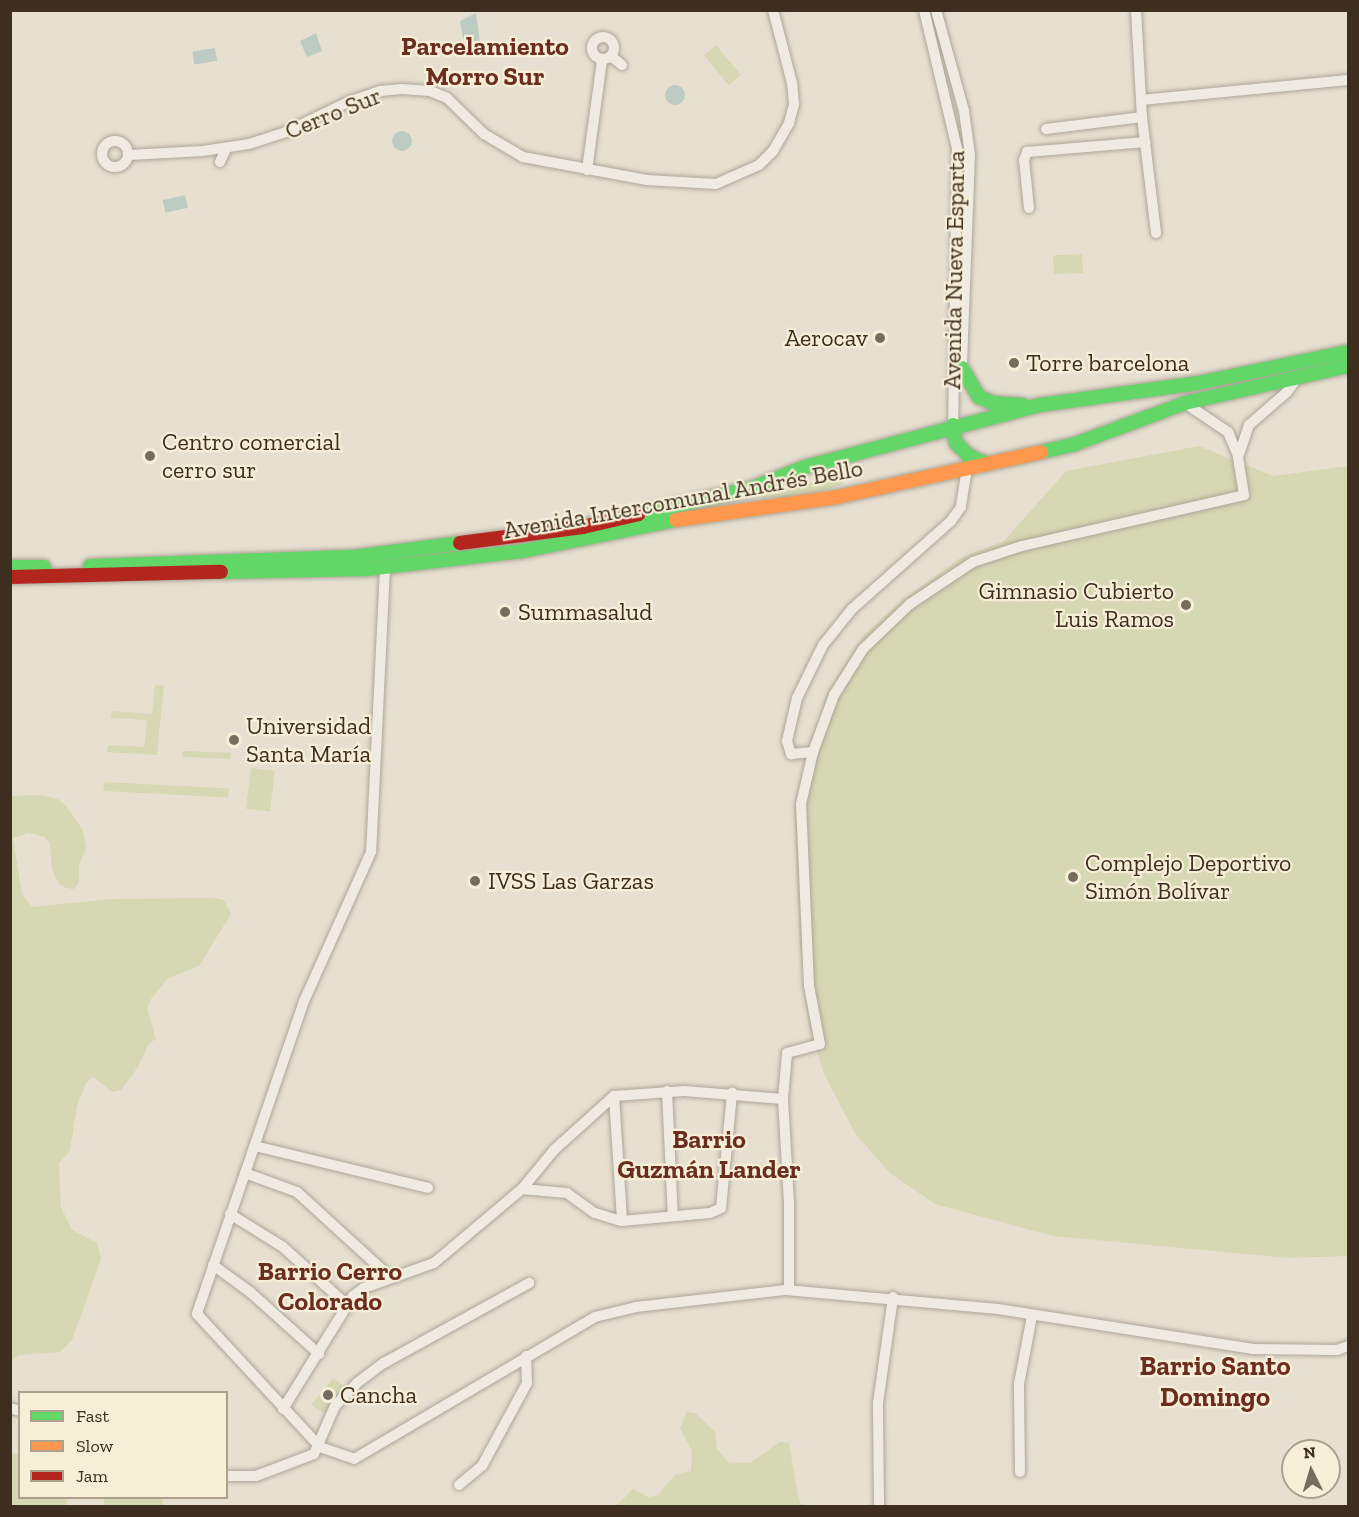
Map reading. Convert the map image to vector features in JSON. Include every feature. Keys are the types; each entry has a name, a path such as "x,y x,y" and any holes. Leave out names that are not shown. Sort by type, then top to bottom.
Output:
{"main road":[{"name":"Avenida Intercomunal Andrés Bello","path":"10,567 347,557 583,527 750,489 805,467 953,425 1040,405 1197,383 1348,352"},
{"name":"Avenida Intercomunal Andrés Bello","path":"10,577 385,568 523,551 733,509 837,497 987,464 1075,444 1185,403 1348,366"},
{"path":"962,368 979,397 993,403 1040,405"},
{"path":"953,425 956,442 969,456 987,464"}],"street":[{"name":"Cerro Sur","path":"129,155 226,149 286,132 380,91 402,89 430,91 447,98 484,134 523,157 646,180 716,184 759,165 782,138 794,104 773,10"},
{"name":"Avenida Nueva Esparta","path":"924,10 957,149 960,191 953,425"},
{"name":"Avenida Nueva Esparta","path":"936,10 964,111 970,155 962,368"},
{"path":"1136,10 1142,117 1156,233"},
{"path":"587,170 607,58 622,65"},
{"path":"1142,100 1250,86 1348,80"},
{"path":"1046,129 1142,117"},
{"path":"1029,208 1024,160 1027,152 1146,142"},
{"path":"220,162 226,149"},
{"path":"1238,457 1249,425 1287,393 1298,377"},
{"path":"789,1290 789,1202 783,1099 788,1053 820,1044 809,986 801,804 813,752 834,695 863,649 903,610 942,581 991,555 1244,495 1238,457 1228,432 1185,403"},
{"path":"813,752 797,756 786,748 797,698 812,662 852,609 951,521 961,507 967,468"},
{"path":"385,568 371,852 304,1002 197,1307 200,1321 320,1448 354,1459 575,1326 615,1311 789,1290 892,1297 1153,1331 1252,1349 1337,1350 1348,1346"},
{"path":"283,1409 319,1354 347,1305 364,1288 434,1263 522,1189 577,1126 614,1096 667,1091 732,1093 783,1099"},
{"path":"667,1091 673,1216"},
{"path":"522,1189 567,1193 595,1213 622,1221 710,1213 721,1208 732,1093"},
{"path":"614,1096 622,1221"},
{"path":"255,1146 428,1188"},
{"path":"245,1173 297,1192 390,1277"},
{"path":"230,1214 283,1247 347,1305"},
{"path":"213,1265 250,1292 319,1354"},
{"path":"228,1476 256,1476 306,1459 320,1448 323,1428 335,1406 357,1383 384,1363 529,1283"},
{"path":"879,1506 878,1403 892,1297"},
{"path":"1020,1472 1020,1384 1032,1316"},
{"path":"459,1485 482,1466 527,1383 526,1356"}],"green space":[{"path":"716,45 741,75 729,85 704,55"},
{"path":"1082,254 1083,273 1054,274 1053,256"},
{"name":"Complejo Deportivo Simón Bolívar","path":"1199,446 1273,476 1348,466 1348,1256 1289,1258 1053,1236 935,1204 891,1174 856,1135 824,1074 809,1027 800,945 794,809 826,695 862,637 901,601 964,556 1003,542 1066,471"},
{"path":"843,475 843,484 808,496 763,501 761,496"},
{"path":"155,685 164,686 157,755 107,752 108,745 144,747 147,720 111,718 112,711 152,714"},
{"path":"183,751 231,753 231,759 183,757"},
{"path":"251,768 275,771 270,812 246,809"},
{"path":"104,782 229,789 228,798 104,791"},
{"path":"41,795 58,799 66,806 83,830 86,848 79,864 79,882 74,889 66,888 59,884 52,869 50,844 45,837 29,833 13,838 22,894 32,907 111,899 215,898 224,900 231,914 199,966 168,978 151,999 147,1008 156,1039 149,1043 138,1067 121,1090 112,1092 93,1077 86,1083 77,1106 70,1150 59,1164 61,1207 72,1230 97,1243 101,1259 72,1340 60,1352 20,1355 11,1361 11,796"},
{"name":"Cancha","path":"333,1378 343,1385 325,1413 311,1405"},
{"path":"687,1412 695,1413 715,1432 717,1449 728,1462 750,1463 780,1442 789,1443 801,1504 810,1506 616,1506 633,1489 649,1497 658,1495 675,1475 691,1471 692,1451 680,1428"},
{"path":"10,1453 18,1455 18,1499 68,1499 65,1506 11,1506"},
{"path":"104,1499 163,1499 163,1506 104,1506"}],"shaded area":[{"path":"476,13 480,42 463,38 460,21"},
{"path":"316,33 322,51 307,57 300,41"},
{"path":"215,48 217,61 194,64 192,52"},
{"path":"675,85 682,88 685,95 682,102 675,105 668,102 665,95 668,88"},
{"path":"402,131 409,134 412,141 409,148 402,151 395,148 392,141 395,134"},
{"path":"185,195 188,208 166,213 163,200"}],"traffic: fast":[{"path":"639,514 750,489 805,467 1040,405 1198,383 1348,352"},
{"path":"1041,452 1075,444 1185,403 1348,366"},
{"path":"962,368 979,397 993,403 1023,405"},
{"path":"953,425 956,443 969,456 987,464"},
{"path":"221,572 367,569 523,551 676,520"},
{"path":"90,566 353,557 460,543"},
{"path":"10,567 44,567"}],"traffic: slow":[{"path":"676,520 837,497 1041,452"}],"traffic: jam":[{"path":"460,543 583,527 639,514"},
{"path":"10,577 221,572"}],"place":[{"name":"Aerocav","path":"880,338"},
{"name":"Torre barcelona","path":"1014,363"},
{"name":"Centro comercial cerro sur","path":"150,456"},
{"name":"Gimnasio Cubierto Luis Ramos","path":"1186,605"},
{"name":"Summasalud","path":"505,612"},
{"name":"Universidad Santa María","path":"234,740"},
{"name":"Complejo Deportivo Simón Bolívar","path":"1073,877"},
{"name":"IVSS Las Garzas","path":"475,881"},
{"name":"Cancha","path":"328,1395"}],"district":[{"name":"Parcelamiento Morro Sur","path":"485,62"},
{"name":"Barrio Guzmán Lander","path":"709,1155"},
{"name":"Barrio Cerro Colorado","path":"330,1287"},
{"name":"Barrio Santo Domingo","path":"1215,1382"}]}
